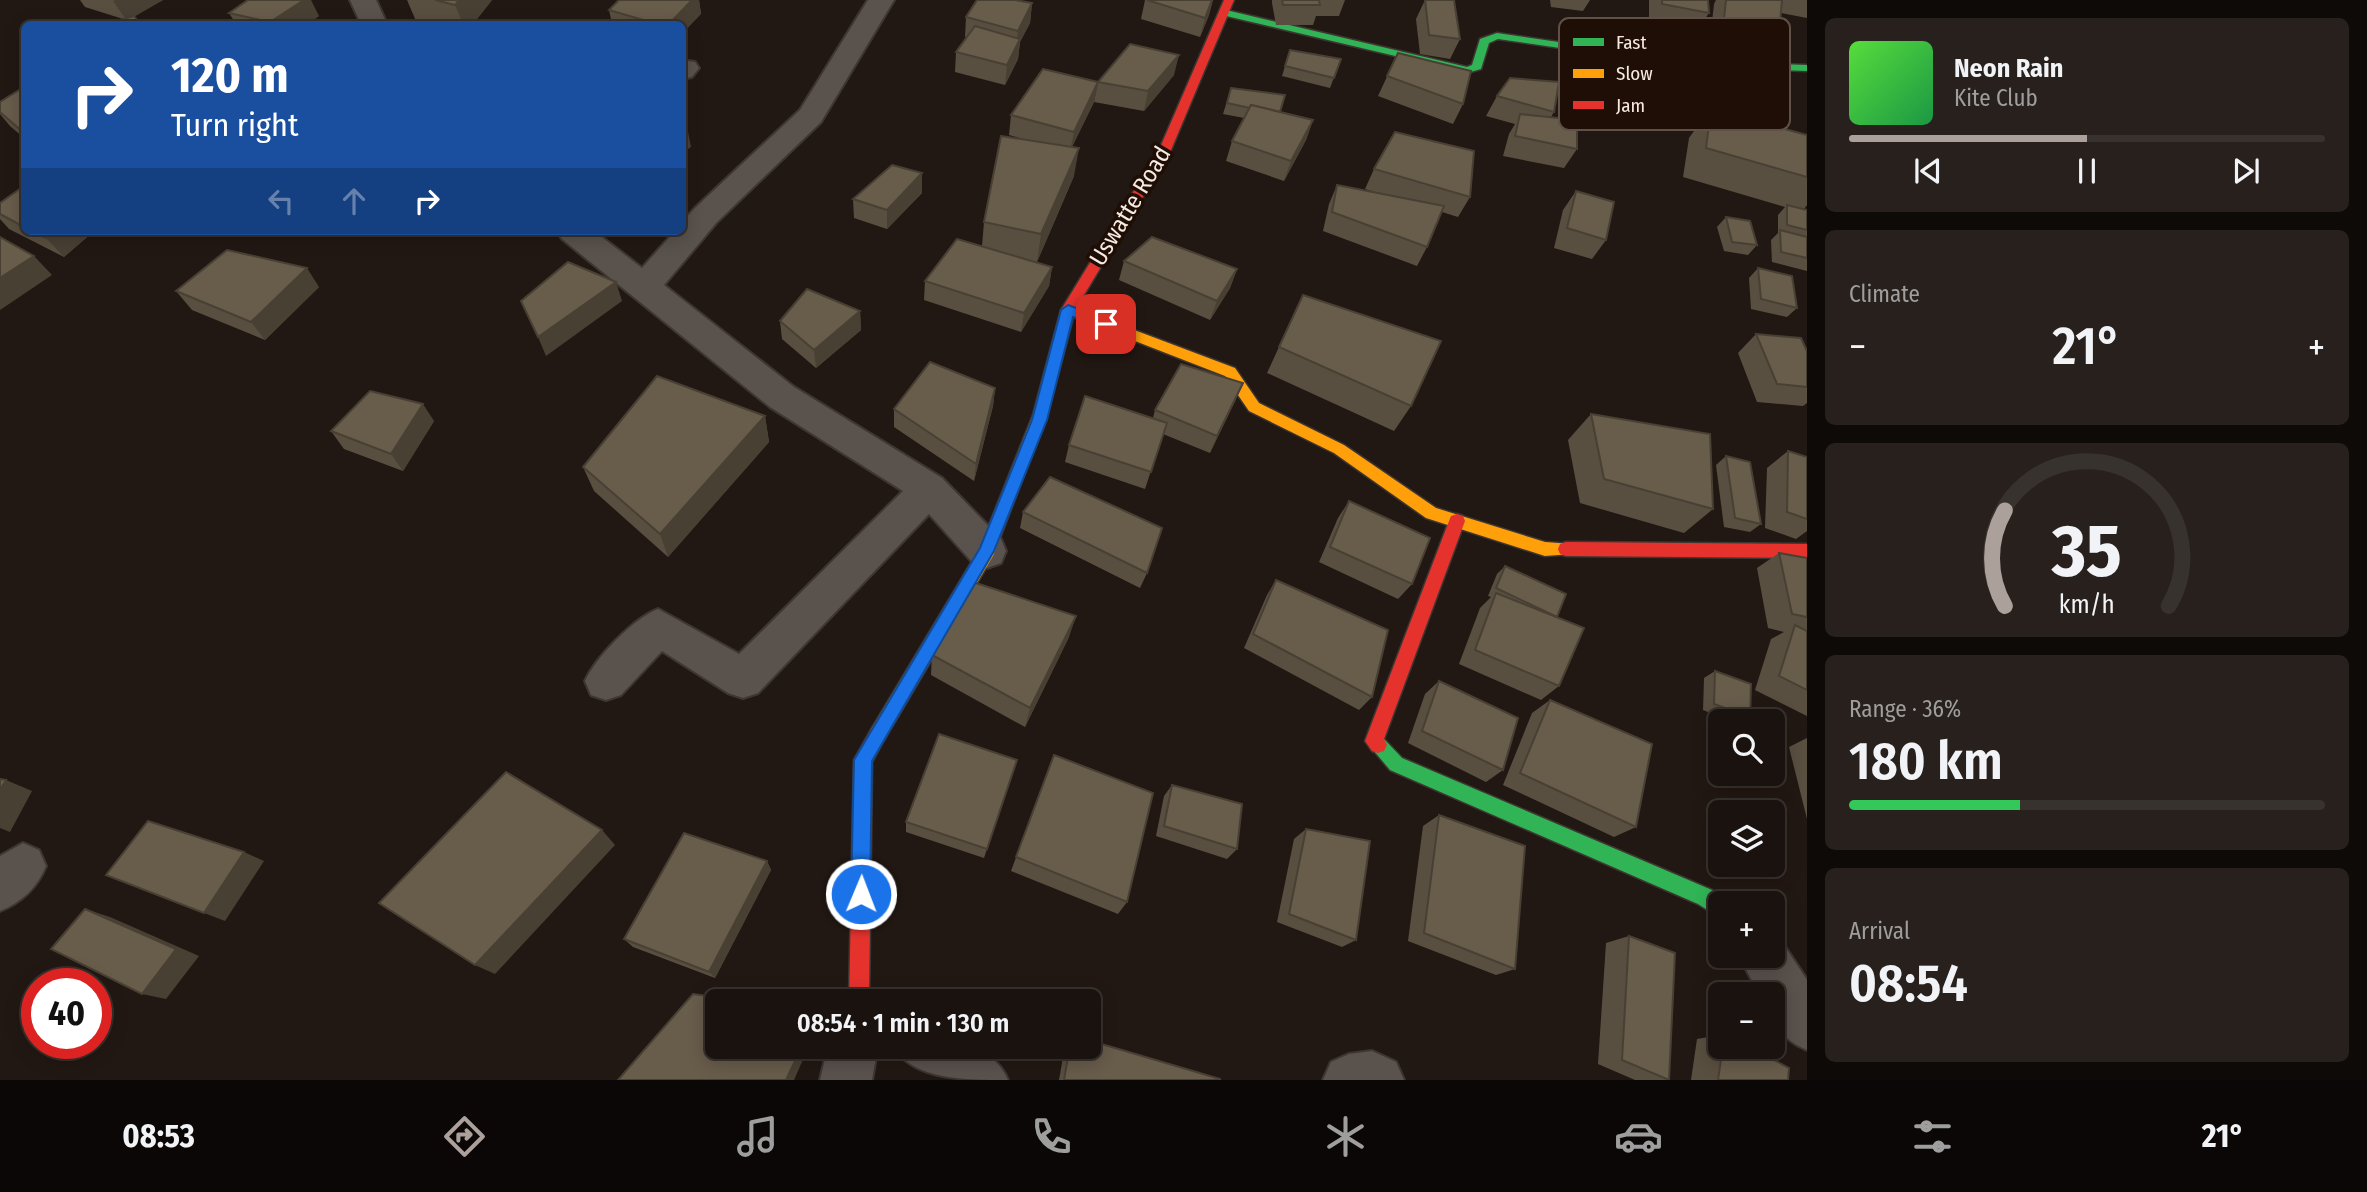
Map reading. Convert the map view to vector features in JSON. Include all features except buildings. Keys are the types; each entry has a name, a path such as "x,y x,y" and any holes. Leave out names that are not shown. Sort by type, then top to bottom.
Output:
{"street":[{"path":"363,0 373,21"},
{"path":"643,288 706,215 810,116 881,0"},
{"path":"1224,4 1468,69 1477,67 1484,41 1497,36 1559,47"},
{"name":"Uswatte Road","path":"859,989 863,760 986,551 1039,420 1068,310 1165,150 1224,4"},
{"path":"578,235 782,397 929,489 986,551"},
{"path":"1068,310 1230,372 1254,407 1339,449 1431,513 1545,549 1807,551"},
{"path":"606,681 658,628 743,679 929,489"},
{"path":"1457,521 1374,741 1396,764 1708,899"},
{"path":"1771,968 1807,1025"},
{"path":"846,1080 850,1059"},
{"path":"942,1059 982,1080"},
{"path":"1349,1080 1372,1077 1378,1080"}],"traffic: fast":[{"path":"1226,13 1467,70 1477,67 1484,41 1497,36 1559,45"},
{"path":"1790,67 1807,68"},
{"path":"1378,745 1396,764 1708,899"}],"traffic: slow":[{"path":"1068,310 1230,372 1254,407 1339,449 1431,513 1545,549 1566,549"},
{"path":"878,734 987,551 1040,415"}],"traffic: jam":[{"path":"1040,415 1068,310 1165,150 1229,0"},
{"path":"1378,745 1374,741 1457,521"},
{"path":"1566,549 1807,551"},
{"path":"859,989 863,760 878,734"}],"route":[{"path":"861,894 863,760 986,551 1039,420 1068,310 1106,324"}]}
